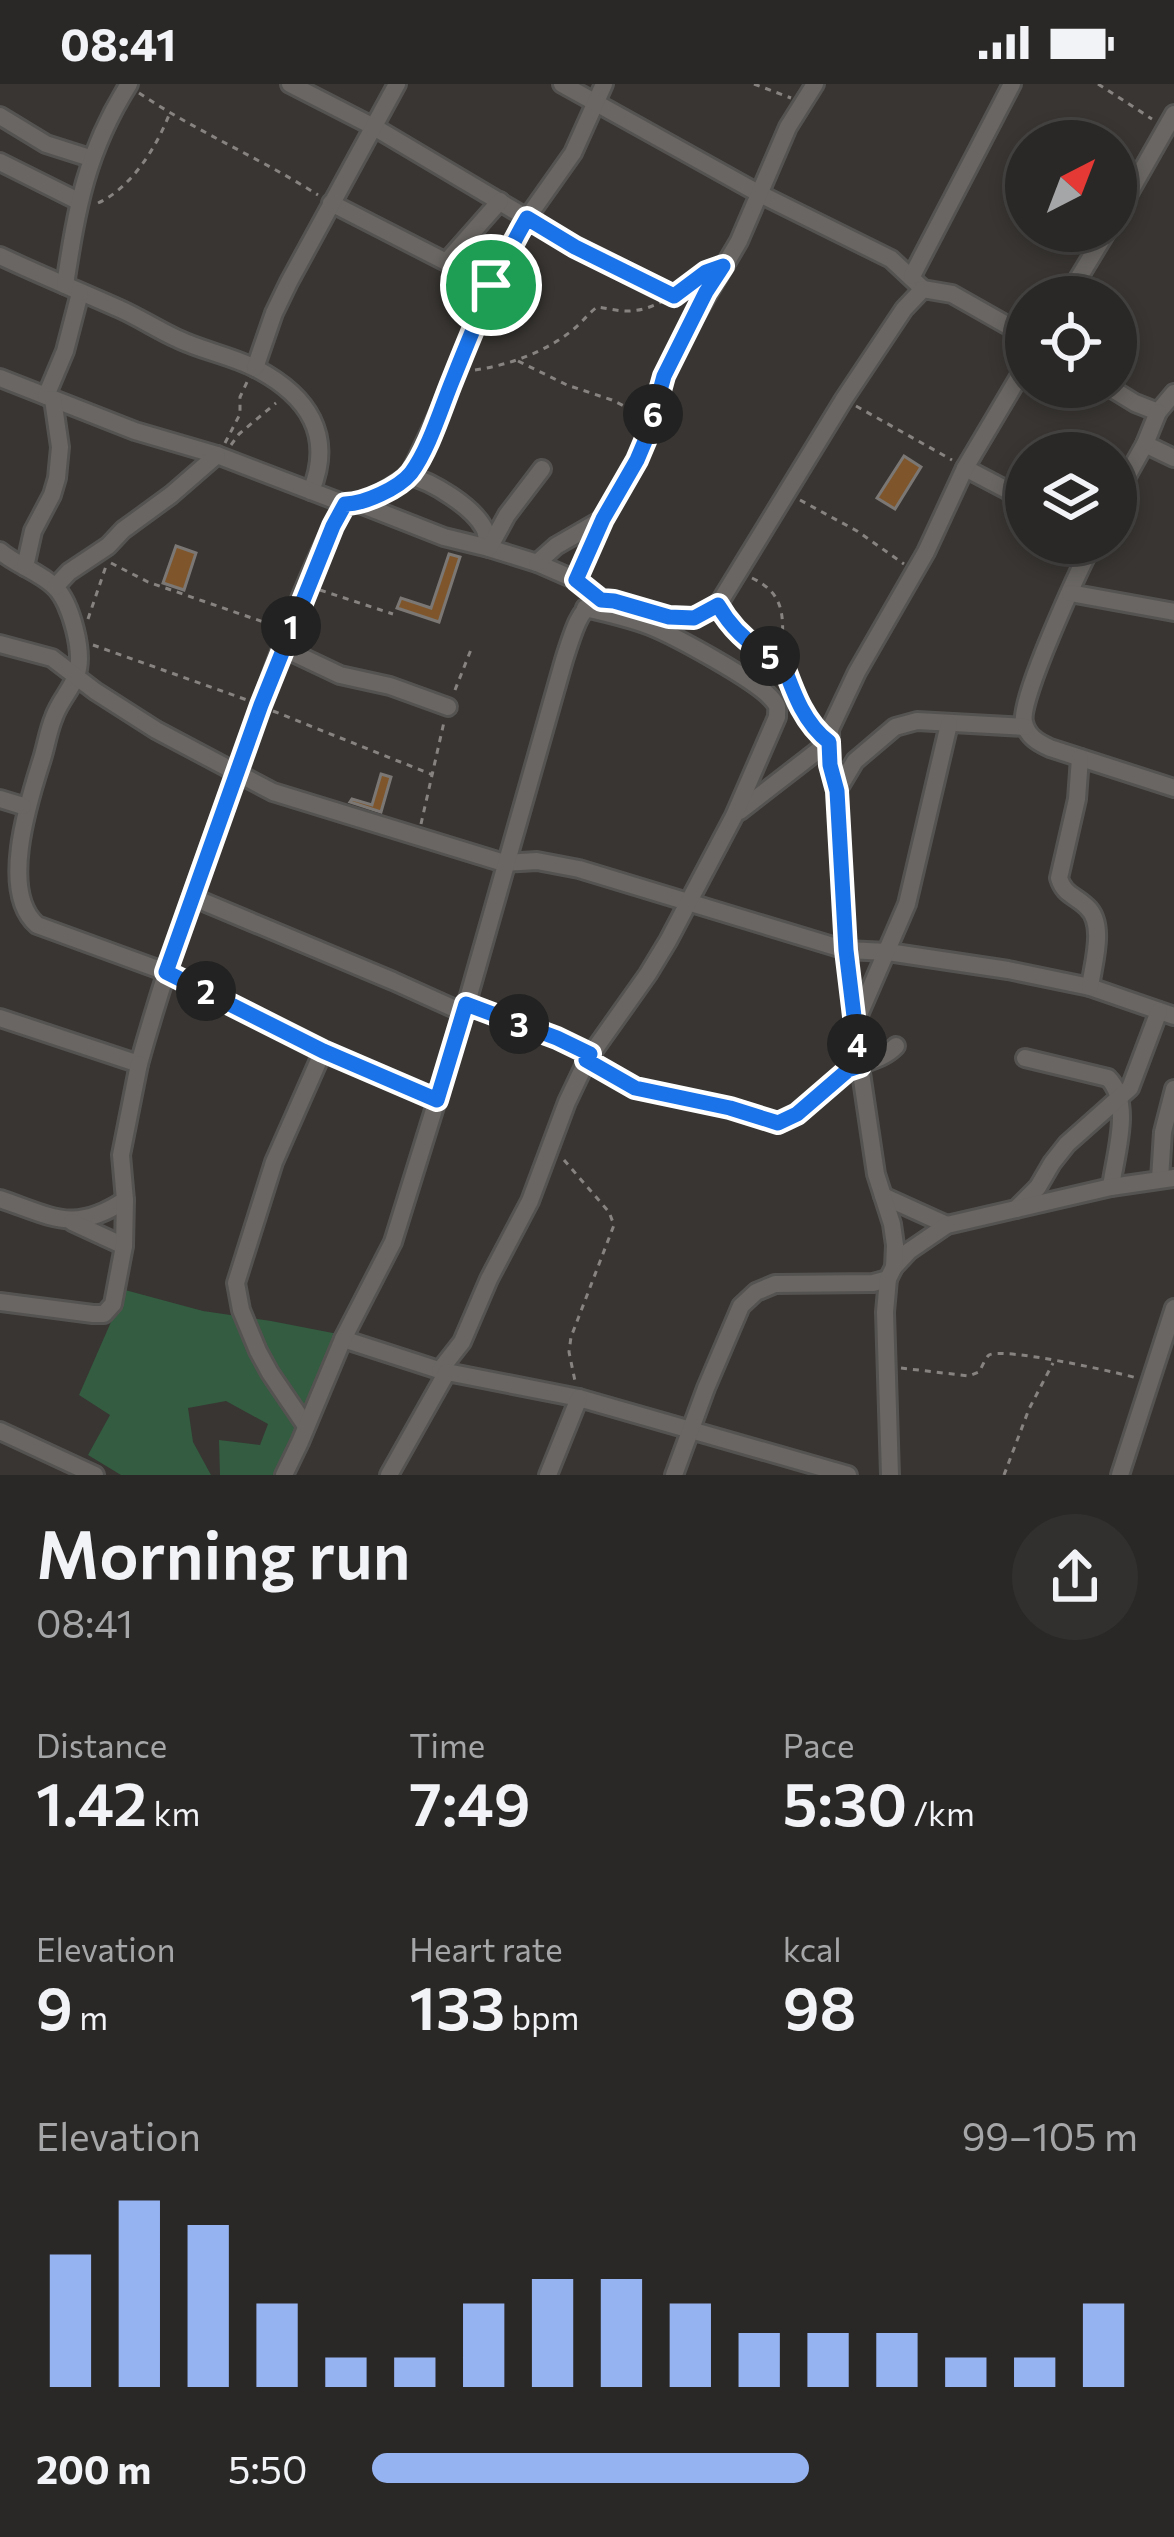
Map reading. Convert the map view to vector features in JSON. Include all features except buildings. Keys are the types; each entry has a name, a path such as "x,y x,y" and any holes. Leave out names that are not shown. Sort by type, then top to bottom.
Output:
{"street":[{"path":"290,84 374,127 527,218"},
{"path":"255,368 274,313 397,84"},
{"path":"562,84 758,193 868,246 918,282 952,294 1005,324"},
{"path":"0,1302 104,1314 113,1304 124,1246 122,1155 139,1064 166,972 286,639 333,526 352,504 377,497 409,476 491,285 527,218 573,153 604,84"},
{"path":"576,580 637,460 664,376 706,292 739,242 758,193 814,84"},
{"path":"593,604 614,601 669,617 694,618 718,605 904,309 1012,84"},
{"path":"25,567 32,531 57,478 60,447 50,398 65,351 78,201 105,123 128,85"},
{"path":"0,116 46,144 90,158"},
{"path":"1137,179 1170,122"},
{"path":"0,162 78,201"},
{"path":"447,261 500,201"},
{"path":"331,203 491,285"},
{"path":"0,256 178,339 255,368 290,392 320,439 322,458 311,490"},
{"path":"0,378 135,431 221,456 445,537 537,563 576,580 593,604 695,648 761,689 778,710 734,816 688,902 648,974 588,1057 530,1201 462,1342 389,1475"},
{"path":"1137,459 1158,412 1174,393"},
{"path":"890,1475 886,1366 892,1224 871,1147 860,1066 846,950 830,729 1005,400"},
{"path":"1137,405 1158,412"},
{"path":"1145,445 1174,458"},
{"path":"56,587 221,456"},
{"path":"965,468 1005,489"},
{"path":"489,548 542,469"},
{"path":"409,476 447,493 464,508 484,527 489,548"},
{"path":"537,563 556,546 603,519"},
{"path":"0,551 56,587 80,643 77,675 53,719 18,824 12,893 28,920 166,972 323,1051 437,1100"},
{"path":"1083,564 1028,696 1024,728 1035,741 1174,788"},
{"path":"1070,593 1174,612"},
{"path":"284,1475 393,1242 569,644 593,604"},
{"path":"718,605 726,620 750,642 782,661 796,701 829,742"},
{"path":"286,639 305,661 448,707"},
{"path":"0,644 42,654 126,712 236,774 304,803 505,863 557,863 846,950 970,963 1090,987 1166,1013 1135,1081 1067,1144 1015,1211"},
{"path":"837,791 854,761 895,727 917,721 1024,728"},
{"path":"855,1024 913,882 949,724"},
{"path":"734,816 829,742"},
{"path":"1080,758 1073,819 1059,878 1061,888 1096,918 1090,987"},
{"path":"0,799 23,806"},
{"path":"192,897 465,1009 557,1038 635,1088 778,1123 797,1114 848,1070 883,1058 896,1046"},
{"path":"0,1018 139,1064"},
{"path":"306,1426 258,1351 236,1283 274,1162 323,1051"},
{"path":"1025,1058 1114,1082 1120,1134 1111,1186"},
{"path":"674,1475 741,1306 756,1292 775,1284 873,1283 947,1225 1111,1186 1167,1179 1163,1132 1174,1089"},
{"path":"883,1196 947,1225"},
{"path":"0,1199 72,1222 124,1246"},
{"path":"72,1222 93,1219 125,1200"},
{"path":"1120,1475 1174,1309"},
{"path":"344,1339 443,1371 579,1398 848,1475"},
{"path":"548,1475 579,1398"},
{"path":"0,1431 94,1475"}],"path":[{"path":"754,84 802,102"},
{"path":"1098,84 1170,122"},
{"path":"128,85 331,203"},
{"path":"78,201 101,202 120,189 152,150 170,113"},
{"path":"527,218 674,296"},
{"path":"455,372 517,360 566,334 597,307 633,311 660,304 706,272 723,266"},
{"path":"517,360 626,406 651,422"},
{"path":"221,456 255,368"},
{"path":"221,456 239,434 290,392"},
{"path":"844,399 965,468"},
{"path":"788,493 857,531 914,571"},
{"path":"79,565 107,562 286,639"},
{"path":"107,562 80,643 261,705 433,775"},
{"path":"740,573 774,592 784,622 782,661"},
{"path":"308,585 393,614"},
{"path":"417,837 448,707 472,647"},
{"path":"550,1146 613,1217 610,1237 571,1336 569,1352 579,1398"},
{"path":"886,1366 969,1376 979,1372 994,1354 1054,1361 1150,1382"},
{"path":"1004,1475 1011,1450 1054,1361"}],"green space":[{"path":"125,1290 203,1311 338,1334 286,1475 220,1475 219,1440 260,1445 268,1424 226,1401 188,1408 193,1442 211,1475 121,1475 88,1455 110,1415 79,1395"}],"route":[{"path":"527,218 674,296 706,272 723,266 664,376 637,460 576,580 601,600 669,617 694,618 718,605 738,632 763,653 782,661 796,701 829,742 860,1066 848,1070 786,1121 772,1122 635,1088 586,1060 590,1054 466,1004 437,1100 323,1051 166,972 261,705 333,526 345,504 377,497 409,476 491,285 527,218"}]}
